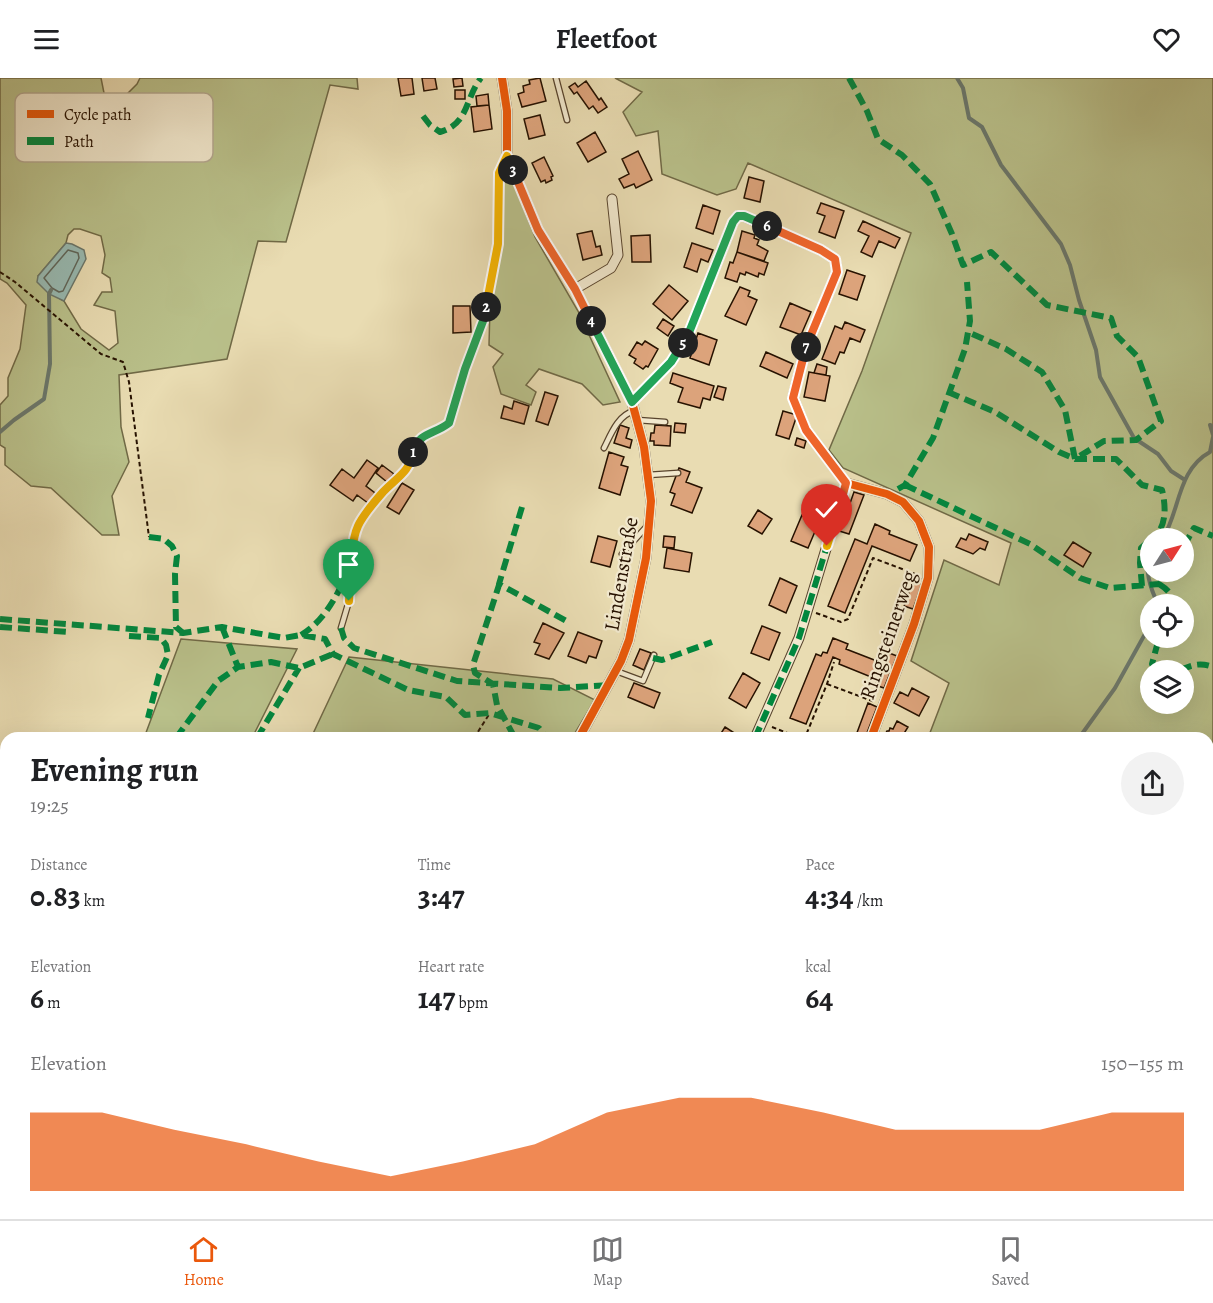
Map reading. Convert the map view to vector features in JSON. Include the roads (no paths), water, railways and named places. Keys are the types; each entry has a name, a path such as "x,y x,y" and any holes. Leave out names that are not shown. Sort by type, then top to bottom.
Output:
{"street":[{"name":"Lindenstraße","path":"502,78 507,111 507,156 538,230 575,289 634,411 644,447 648,475 651,501 646,558 628,639 616,671 582,732"},
{"path":"575,289 611,267 618,255 612,199"},
{"path":"634,411 688,335 733,222 738,216 744,216 821,250 835,259 837,272 805,350 793,398 806,430 846,483 799,638 757,732"},
{"name":"Ringsteinerweg","path":"846,483 887,494 903,502 919,521 929,547 928,578 914,624 873,732"}],"lane":[{"path":"556,78 567,120"},
{"name":"Lindenstraße","path":"341,628 349,601 351,565 358,526 383,492 406,471 418,440 449,423 465,369 483,321 498,244 499,173 507,156"},
{"path":"604,448 626,413 634,411 665,422"},
{"path":"648,475 678,473"},
{"path":"622,554 649,526"},
{"path":"616,671 643,681 654,655"}],"water":[{"path":"66,243 84,250 86,259 64,301 49,294 37,282 38,276"}],"waterway":[{"path":"957,78 963,88 969,118 982,127 1001,165 1061,244 1070,265 1096,350 1100,377 1134,438 1158,454 1171,471 1185,480"},
{"path":"0,432 44,399 50,364 49,294 51,290"},
{"path":"1213,426 1210,425 1213,435"},
{"path":"1168,528 1185,480 1199,460 1210,452 1213,437"},
{"path":"1150,582 1154,594"},
{"path":"1083,732 1115,688 1140,643"}]}
